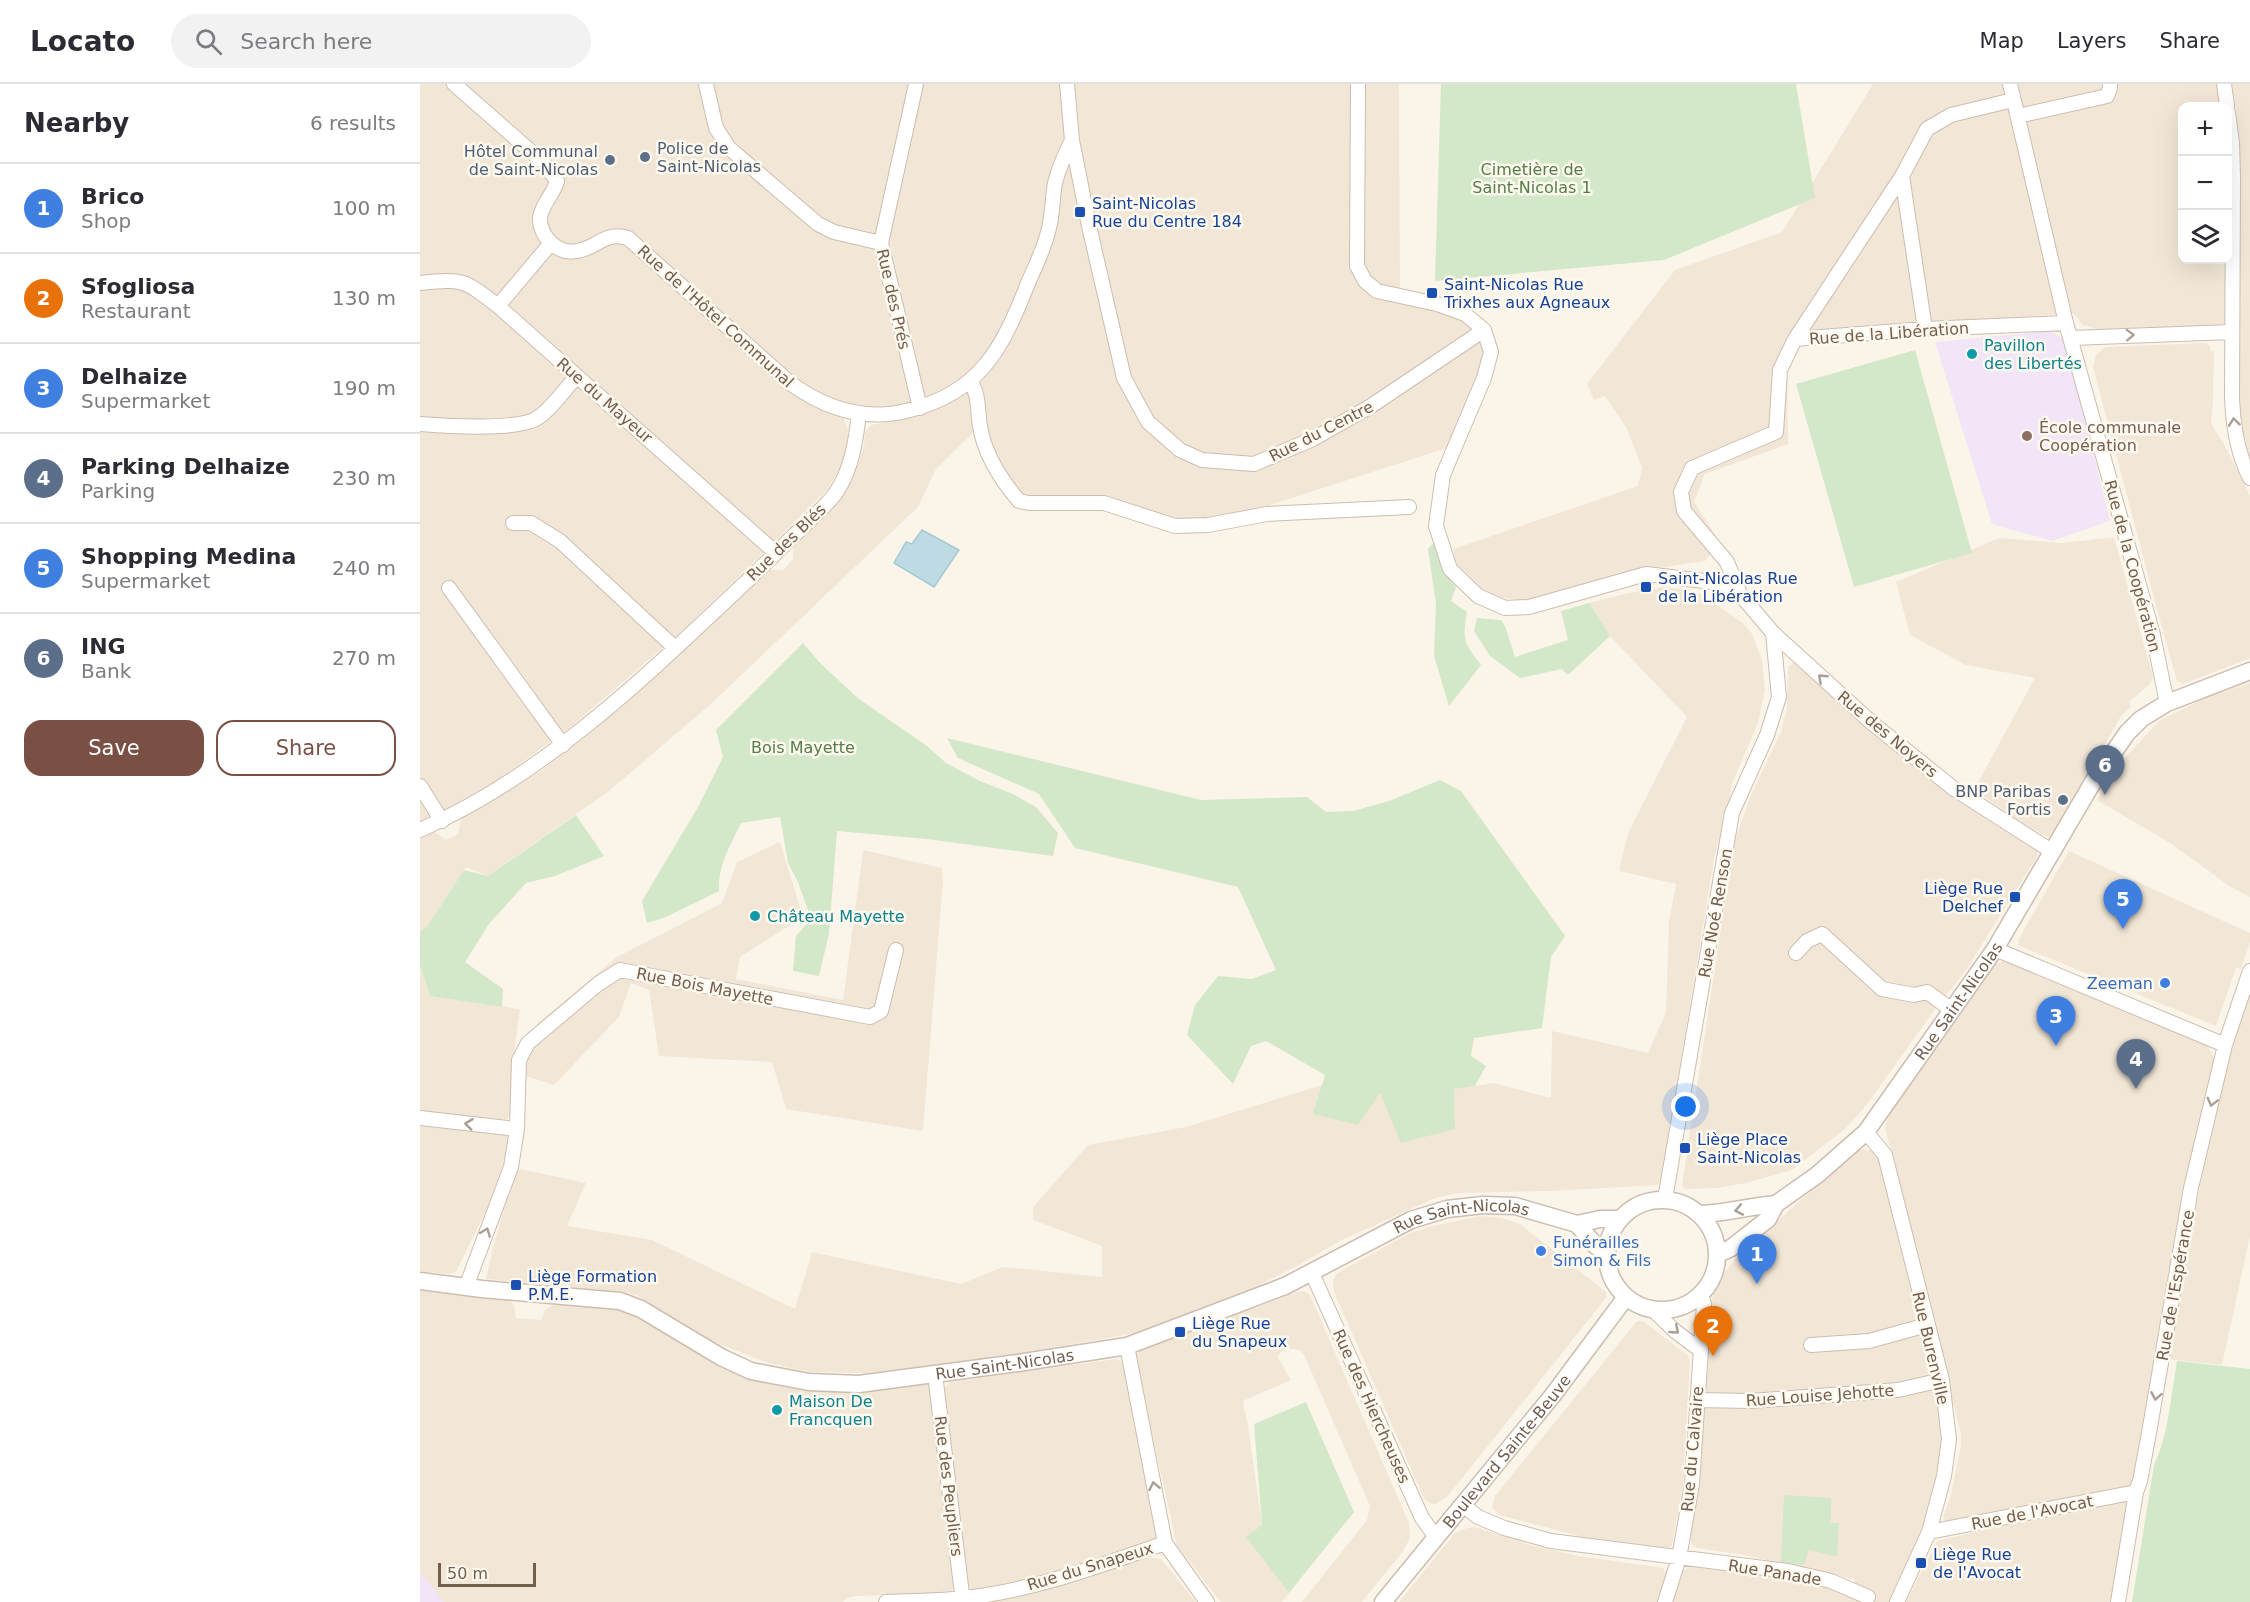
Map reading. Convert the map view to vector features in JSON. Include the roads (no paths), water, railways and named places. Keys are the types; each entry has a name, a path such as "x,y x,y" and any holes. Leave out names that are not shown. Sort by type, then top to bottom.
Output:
{"street":[{"path":"454,84 544,163 556,181 554,192 542,210 540,219 543,235 550,243 498,306"},
{"path":"706,84 716,128 729,148 818,224 834,232 881,243"},
{"name":"Rue des Prés","path":"916,84 881,243 920,408"},
{"name":"Rue du Centre","path":"1067,84 1072,140 1124,378 1148,422 1180,450 1195,457 1220,463 1254,464 1313,439 1371,406 1484,330"},
{"path":"1358,84 1358,266 1365,281 1377,291 1437,304 1465,314 1484,330 1491,352 1484,378 1443,475 1436,526 1450,568 1478,596 1505,608 1529,607 1646,574 1712,582 1740,594"},
{"name":"Rue de la Coopération","path":"2010,84 2066,323 2152,635 2167,703"},
{"path":"2018,116 2107,96 2109,84"},
{"path":"2224,84 2226,102"},
{"path":"1795,339 1902,176 1927,129 1951,115 2013,100"},
{"name":"Rue de l'Hôtel Communal","path":"550,243 572,252 580,251 603,238 618,235 628,238 804,393 836,409 890,416 920,408 953,395 970,381 994,354 1015,316 1049,232 1055,183 1060,164 1072,140"},
{"path":"2232,143 2233,426 2250,478"},
{"path":"1902,176 1925,329"},
{"name":"Rue du Mayeur","path":"420,283 465,282 498,306 776,553"},
{"name":"Rue de la Libération","path":"1740,594 1727,562 1684,511 1681,492 1692,468 1776,432 1780,370 1795,339 1925,329 2066,323"},
{"path":"2071,338 2232,332"},
{"path":"420,424 500,426 530,422 543,414 577,376"},
{"path":"970,381 977,393 980,427 988,453 1019,501 1104,503 1175,526 1208,525 1267,514 1409,507"},
{"name":"Rue des Blés","path":"420,830 442,821 501,786 563,744 675,648 776,553 837,492 849,465 856,436 858,413"},
{"path":"513,523 531,523 560,541 675,648"},
{"path":"449,588 563,744"},
{"name":"Rue des Noyers","path":"1740,594 1773,633 1872,723 1953,788 2055,848"},
{"name":"Rue Noé Renson","path":"1665,1199 1732,813 1767,735 1779,697 1773,633"},
{"name":"Rue Saint-Nicolas","path":"1718,1254 1731,1248 1768,1219 1776,1204 1866,1132 1995,949 2086,794 2127,733 2141,719 2167,703 2250,671"},
{"path":"420,786 442,821"},
{"path":"1796,953 1807,941 1822,934 1882,988 1914,995 1927,992 1952,1010"},
{"path":"1995,949 2225,1045"},
{"name":"Rue Bois Mayette","path":"466,1287 508,1175 517,1129 519,1060 522,1051 567,1008 620,970 870,1017 881,1011 896,950"},
{"name":"Rue de l'Espérance","path":"2118,1602 2191,1188 2225,1045 2250,971"},
{"path":"420,1118 517,1129"},
{"name":"Rue Burenville","path":"1866,1132 1885,1155 1942,1380 1949,1439 1944,1476 1929,1532 1897,1602"},
{"path":"1665,1199 1678,1201 1701,1214 1714,1232 1718,1254 1714,1276 1701,1295 1687,1305 1670,1310 1638,1305 1626,1297 1616,1284 1609,1269 1607,1253 1610,1235 1619,1219 1632,1208 1648,1201 1665,1199"},
{"name":"Rue Saint-Nicolas","path":"1701,1214 1719,1214 1776,1204"},
{"name":"Rue Saint-Nicolas","path":"420,1281 624,1302 642,1309 727,1360 751,1371 784,1378 850,1384 1127,1346 1252,1299 1312,1273 1411,1220 1447,1209 1483,1205 1515,1206 1577,1224 1600,1219 1619,1219"},
{"path":"1577,1224 1596,1246 1607,1253"},
{"name":"Rue des Hiercheuses","path":"1312,1273 1422,1518 1436,1537"},
{"name":"Rue du Calvaire","path":"1665,1602 1679,1558 1692,1484 1704,1304 1701,1295"},
{"name":"Boulevard Sainte-Beuve","path":"1383,1602 1572,1371 1626,1297"},
{"path":"1652,1309 1675,1331 1700,1349"},
{"path":"1811,1345 1869,1341 1927,1325"},
{"name":"Rue du Snapeux","path":"886,1602 963,1600 994,1594 1071,1576 1165,1543 1127,1346"},
{"name":"Rue des Peupliers","path":"935,1374 963,1600"},
{"name":"Rue Louise Jehotte","path":"1697,1400 1751,1401 1898,1390 1942,1380"},
{"name":"Rue de l'Avocat","path":"1929,1532 2136,1492"},
{"name":"Rue Panade","path":"1463,1505 1478,1517 1504,1528 1551,1541 1788,1571 1831,1581 1868,1597"},
{"path":"1165,1543 1207,1602"}],"water":[{"path":"922,530 959,550 934,587 894,563 906,542 912,544"}],"place":[{"name":"Police de Saint-Nicolas","path":"645,157"},
{"name":"Hôtel Communal de Saint-Nicolas","path":"610,160"},
{"name":"Saint-Nicolas Rue du Centre 184","path":"1080,212"},
{"name":"Saint-Nicolas Rue Trixhes aux Agneaux","path":"1432,293"},
{"name":"Pavillon des Libertés","path":"1972,354"},
{"name":"École communale Coopération","path":"2027,436"},
{"name":"Saint-Nicolas Rue de la Libération","path":"1646,587"},
{"name":"ING","path":"2105,795"},
{"name":"BNP Paribas Fortis","path":"2063,800"},
{"name":"Liège Rue Delchef","path":"2015,897"},
{"name":"Château Mayette","path":"755,916"},
{"name":"Shopping Medina","path":"2123,929"},
{"name":"Zeeman","path":"2165,983"},
{"name":"Delhaize","path":"2056,1046"},
{"name":"Parking Delhaize","path":"2136,1089"},
{"name":"Liège Place Saint-Nicolas","path":"1685,1148"},
{"name":"Funérailles Simon & Fils","path":"1541,1251"},
{"name":"Brico","path":"1757,1284"},
{"name":"Liège Formation P.M.E.","path":"516,1285"},
{"name":"Liège Rue du Snapeux","path":"1180,1332"},
{"name":"Sfogliosa","path":"1713,1356"},
{"name":"Maison De Francquen","path":"777,1410"},
{"name":"Liège Rue de l'Avocat","path":"1921,1563"}],"park label":[{"name":"Cimetière de Saint-Nicolas 1","path":"1532,178"},
{"name":"Bois Mayette","path":"803,747"}]}
